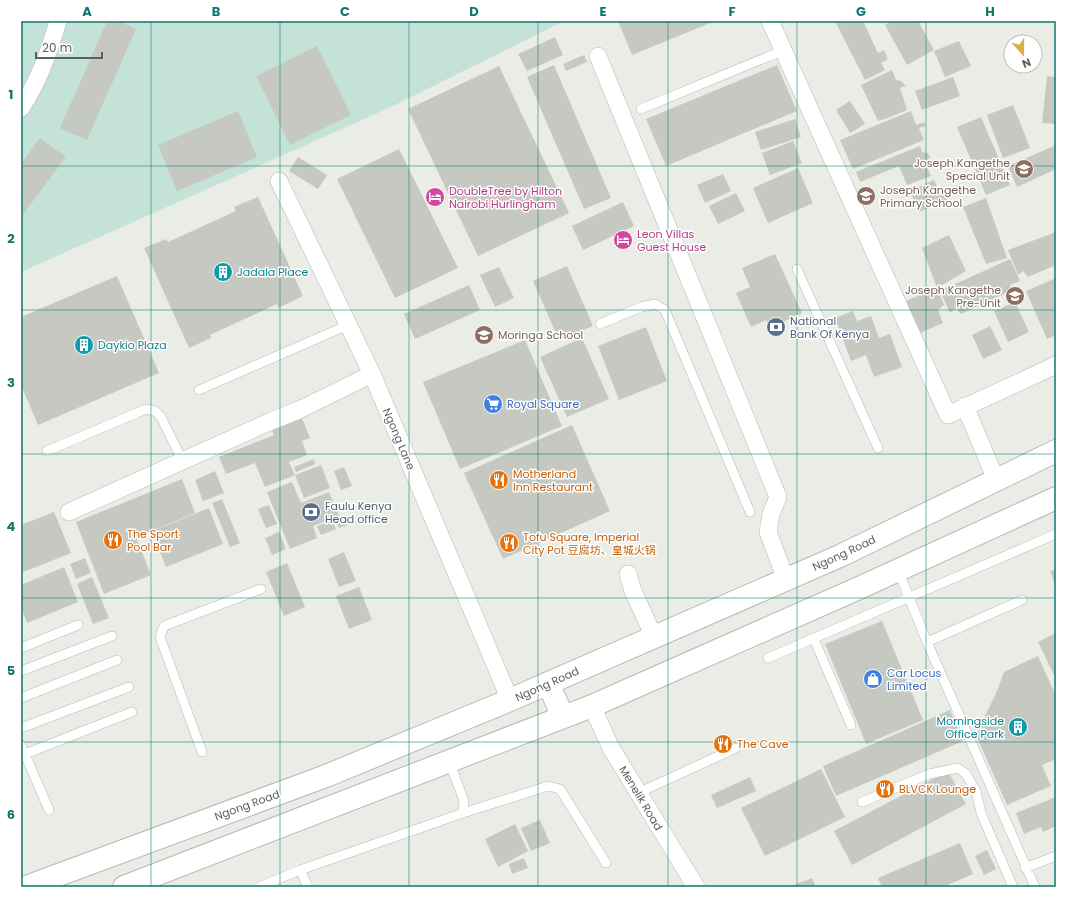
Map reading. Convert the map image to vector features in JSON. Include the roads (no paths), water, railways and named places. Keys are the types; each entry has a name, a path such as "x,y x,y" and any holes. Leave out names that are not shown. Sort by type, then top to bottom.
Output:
{"main road":[{"name":"Ngong Road","path":"26,887 326,776 510,700 842,555 1056,451"},
{"path":"124,887 592,706 1056,498"},
{"path":"548,683 563,717"}],"street":[{"path":"21,108 32,91 47,57 58,21"},
{"path":"770,21 948,415 1056,365"},
{"path":"598,56 778,498 771,514 768,532 786,580"},
{"name":"Ngong Lane","path":"280,182 372,374 510,700"},
{"path":"69,512 299,410 372,374"},
{"path":"965,406 996,480"},
{"path":"628,574 633,591 654,637"},
{"name":"Menelik Road","path":"592,706 611,748 696,887"}],"lane":[{"path":"641,109 784,50"},
{"path":"798,269 878,448"},
{"path":"600,324 641,307 655,304 665,310 750,512"},
{"path":"199,390 348,325"},
{"path":"47,451 146,409 155,411 161,417 183,462"},
{"path":"768,658 1056,534"},
{"path":"898,570 927,642 1034,887"},
{"path":"202,752 160,637 164,626 262,589"},
{"path":"927,642 1022,600"},
{"path":"21,648 78,625"},
{"path":"21,671 112,636"},
{"path":"814,639 851,725"},
{"path":"21,698 117,660"},
{"path":"21,728 129,687"},
{"path":"25,754 132,712"},
{"path":"21,745 49,810"},
{"path":"638,793 736,748"},
{"path":"449,761 464,801 463,813"},
{"path":"862,802 929,774 958,768 966,774 976,791 981,812 1013,887"},
{"path":"259,887 300,870 463,813 548,786 560,789 606,864"},
{"path":"1026,868 1056,856"},
{"path":"300,870 308,887"}],"place":[{"name":"Joseph Kangethe Special Unit","path":"1024,169"},
{"name":"Joseph Kangethe Primary School","path":"866,196"},
{"name":"DoubleTree by Hilton Nairobi Hurlingham","path":"435,197"},
{"name":"Leon Villas Guest House","path":"623,240"},
{"name":"Jadala Place","path":"223,272"},
{"name":"Joseph Kangethe Pre-Unit","path":"1015,296"},
{"name":"National Bank Of Kenya","path":"776,327"},
{"name":"Moringa School","path":"484,335"},
{"name":"Daykio Plaza","path":"84,345"},
{"name":"Royal Square","path":"493,404"},
{"name":"Motherland Inn Restaurant","path":"499,480"},
{"name":"Faulu Kenya Head office","path":"311,512"},
{"name":"The Sport Pool Bar","path":"113,540"},
{"name":"Tofu Square, Imperial City Pot 豆腐坊、皇城火锅","path":"509,543"},
{"name":"Car Locus Limited","path":"873,679"},
{"name":"Morningside Office Park","path":"1018,727"},
{"name":"The Cave","path":"723,744"},
{"name":"BLVCK Lounge","path":"885,789"}]}
